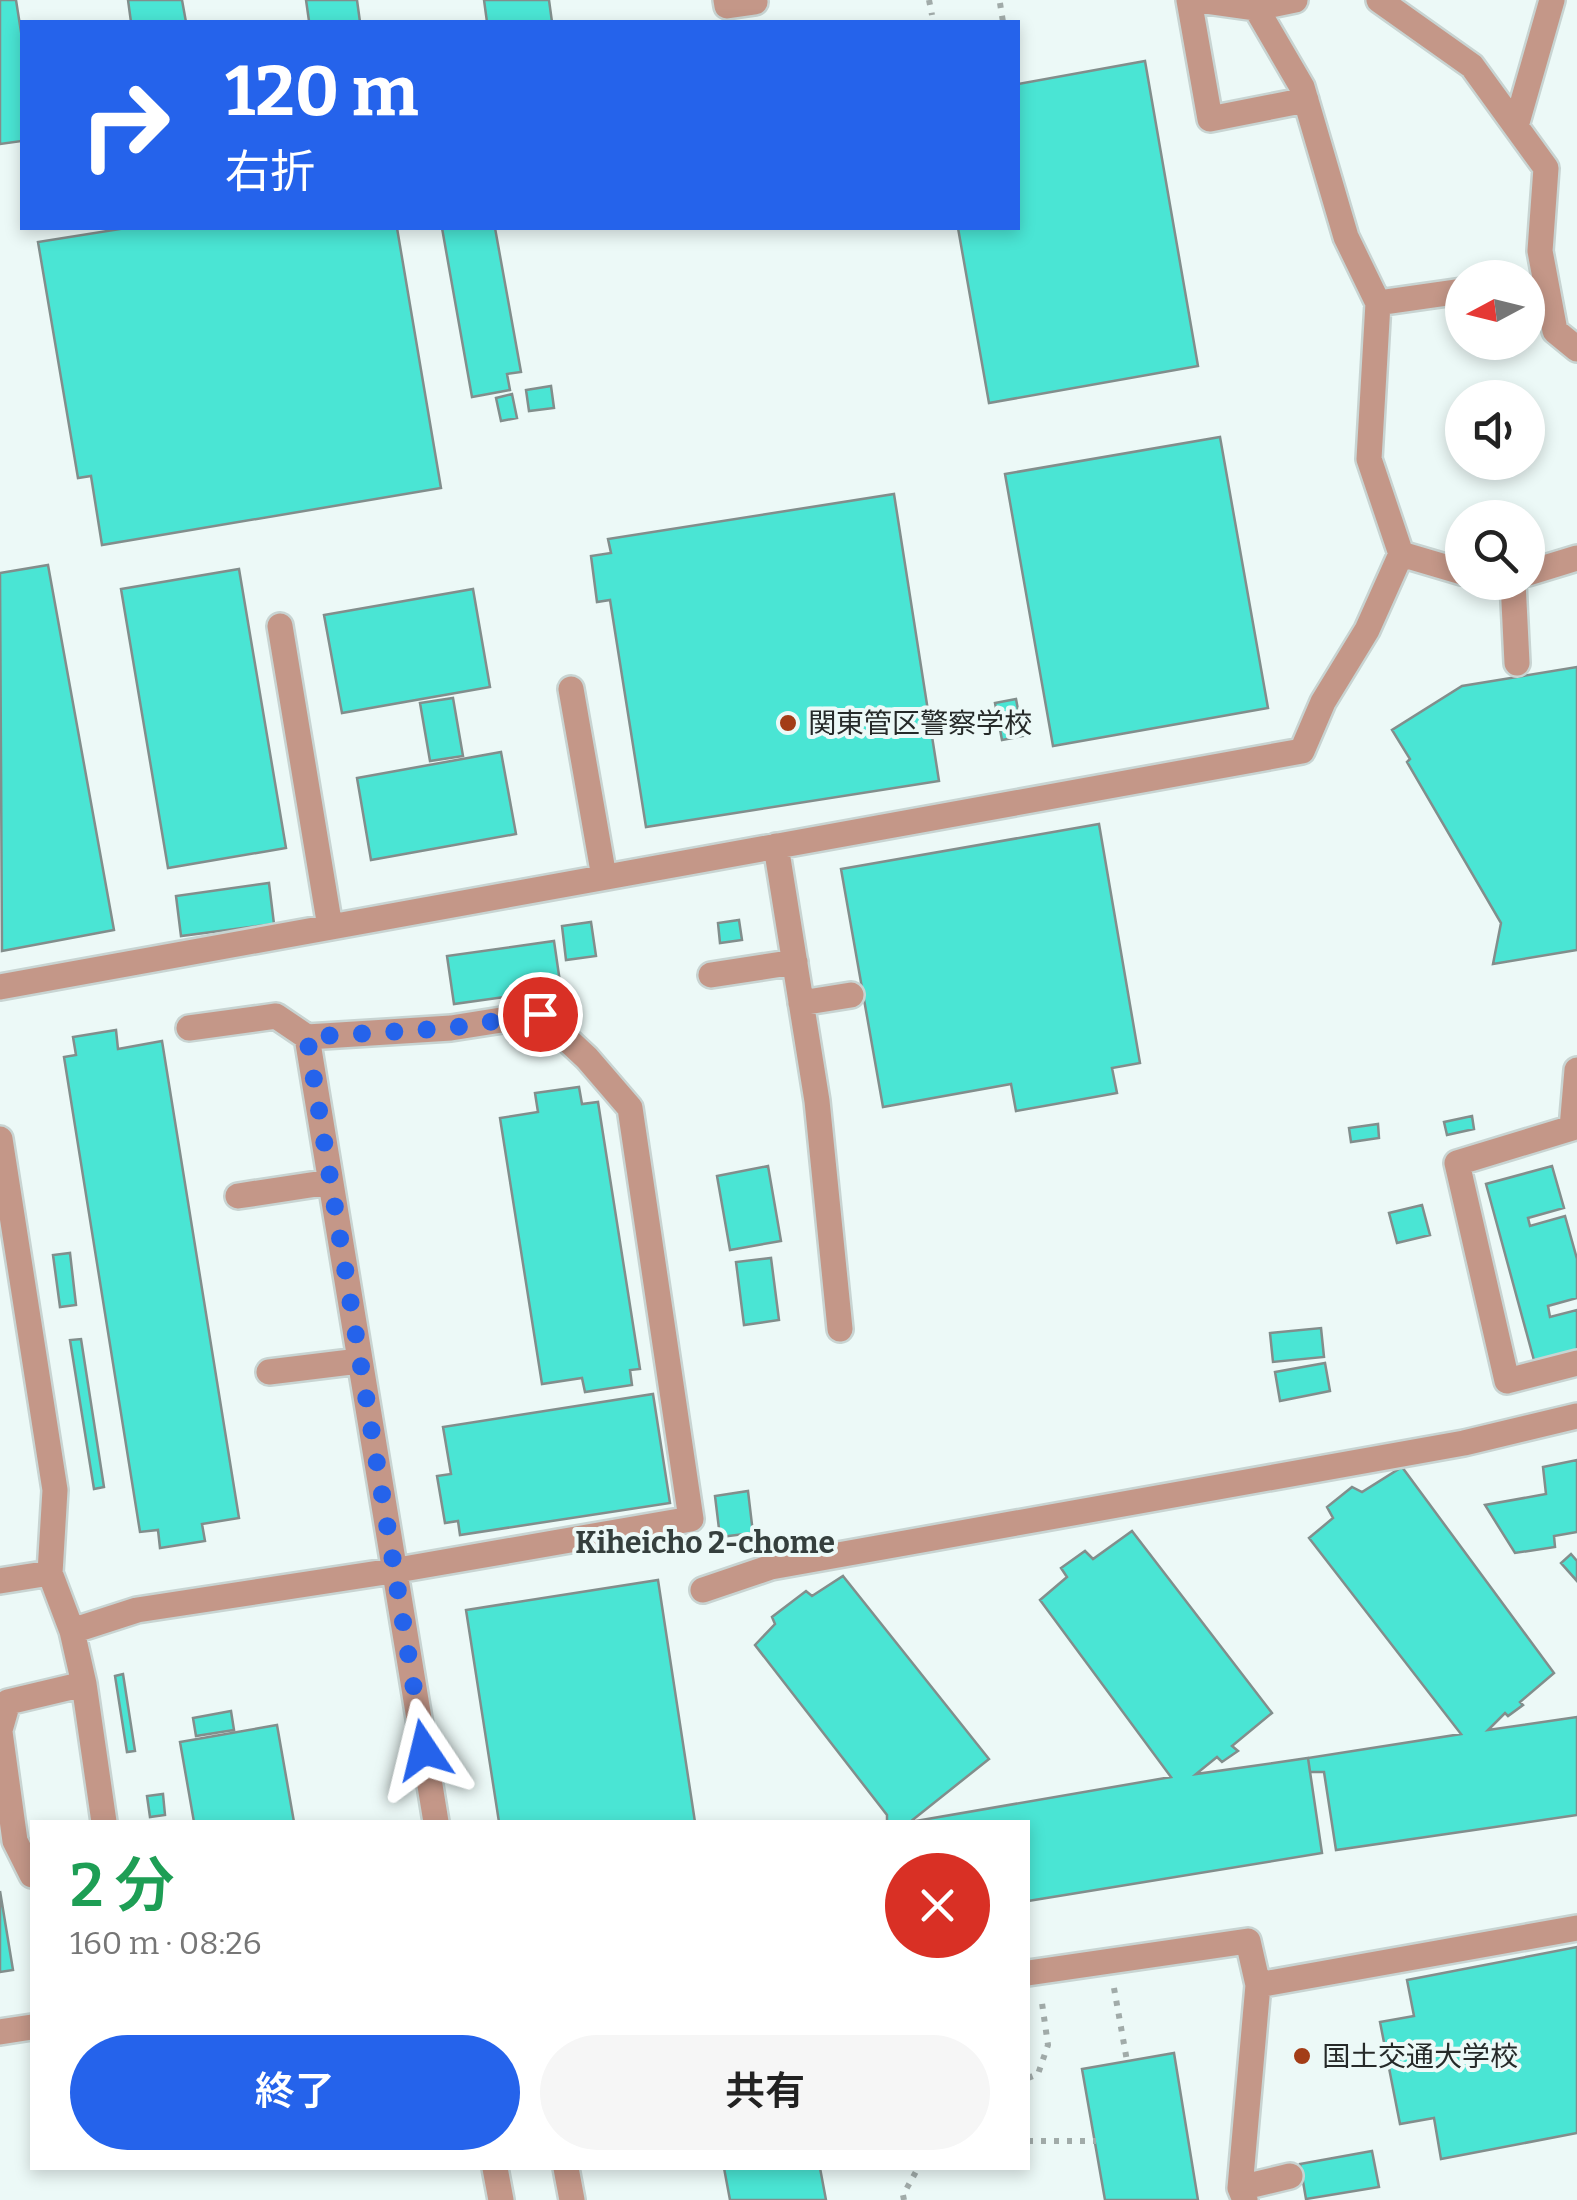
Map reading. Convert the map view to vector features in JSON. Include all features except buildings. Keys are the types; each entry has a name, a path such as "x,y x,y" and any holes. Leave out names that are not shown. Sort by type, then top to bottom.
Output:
{"lane":[{"path":"726,0 727,6 755,2"},
{"path":"1189,0 1210,118 1306,100"},
{"path":"1199,0 1256,8 1295,0"},
{"path":"1379,0 1472,66 1546,168 1540,251 1555,331"},
{"path":"1516,126 1552,0"},
{"path":"0,987 1302,751 1322,702 1367,630 1400,554 1370,458 1378,303 1346,236 1302,87 1256,8"},
{"path":"1378,303 1445,293"},
{"path":"1545,327 1577,349"},
{"path":"1400,554 1445,567"},
{"path":"1545,568 1577,558"},
{"path":"1513,600 1517,663"},
{"path":"280,626 330,927"},
{"path":"572,690 604,877"},
{"path":"776,846 817,1100 840,1329"},
{"path":"711,975 794,962"},
{"path":"801,1004 851,994"},
{"path":"72,1630 137,1610 691,1519 630,1108 587,1058 540,1014 451,1028 307,1037 276,1016 190,1028"},
{"path":"307,1037 436,1820"},
{"path":"1577,1070 1574,1138 1457,1162 1508,1381 1577,1363"},
{"path":"0,1139 55,1490 50,1574 72,1630 84,1684 104,1820"},
{"path":"238,1196 330,1182"},
{"path":"269,1372 358,1361"},
{"path":"703,1590 771,1567 1464,1444 1577,1416"},
{"path":"0,1582 50,1574"},
{"path":"30,1871 16,1841 0,1731 8,1702 84,1684"},
{"path":"1258,1985 1577,1928"},
{"path":"1032,1973 1248,1940 1258,1985 1243,2194 1290,2176"},
{"path":"0,2032 30,2027"},
{"path":"495,2170 501,2200"},
{"path":"566,2170 572,2200"}],"path":[{"path":"929,0 932,15"},
{"path":"1000,3 1002,20"},
{"path":"1110,1960 1127,2061"},
{"path":"1030,2077 1038,2074 1048,2045 1032,1973"},
{"path":"1030,2141 1096,2141"},
{"path":"904,2200 917,2170"}],"place":[{"name":"関東管区警察学校","path":"788,723"},
{"name":"国土交通大学校","path":"1302,2056"}],"district":[{"name":"Kiheicho 2-chome","path":"705,1543"}],"route":[{"path":"424,1750 307,1037 451,1028 540,1014"}]}
